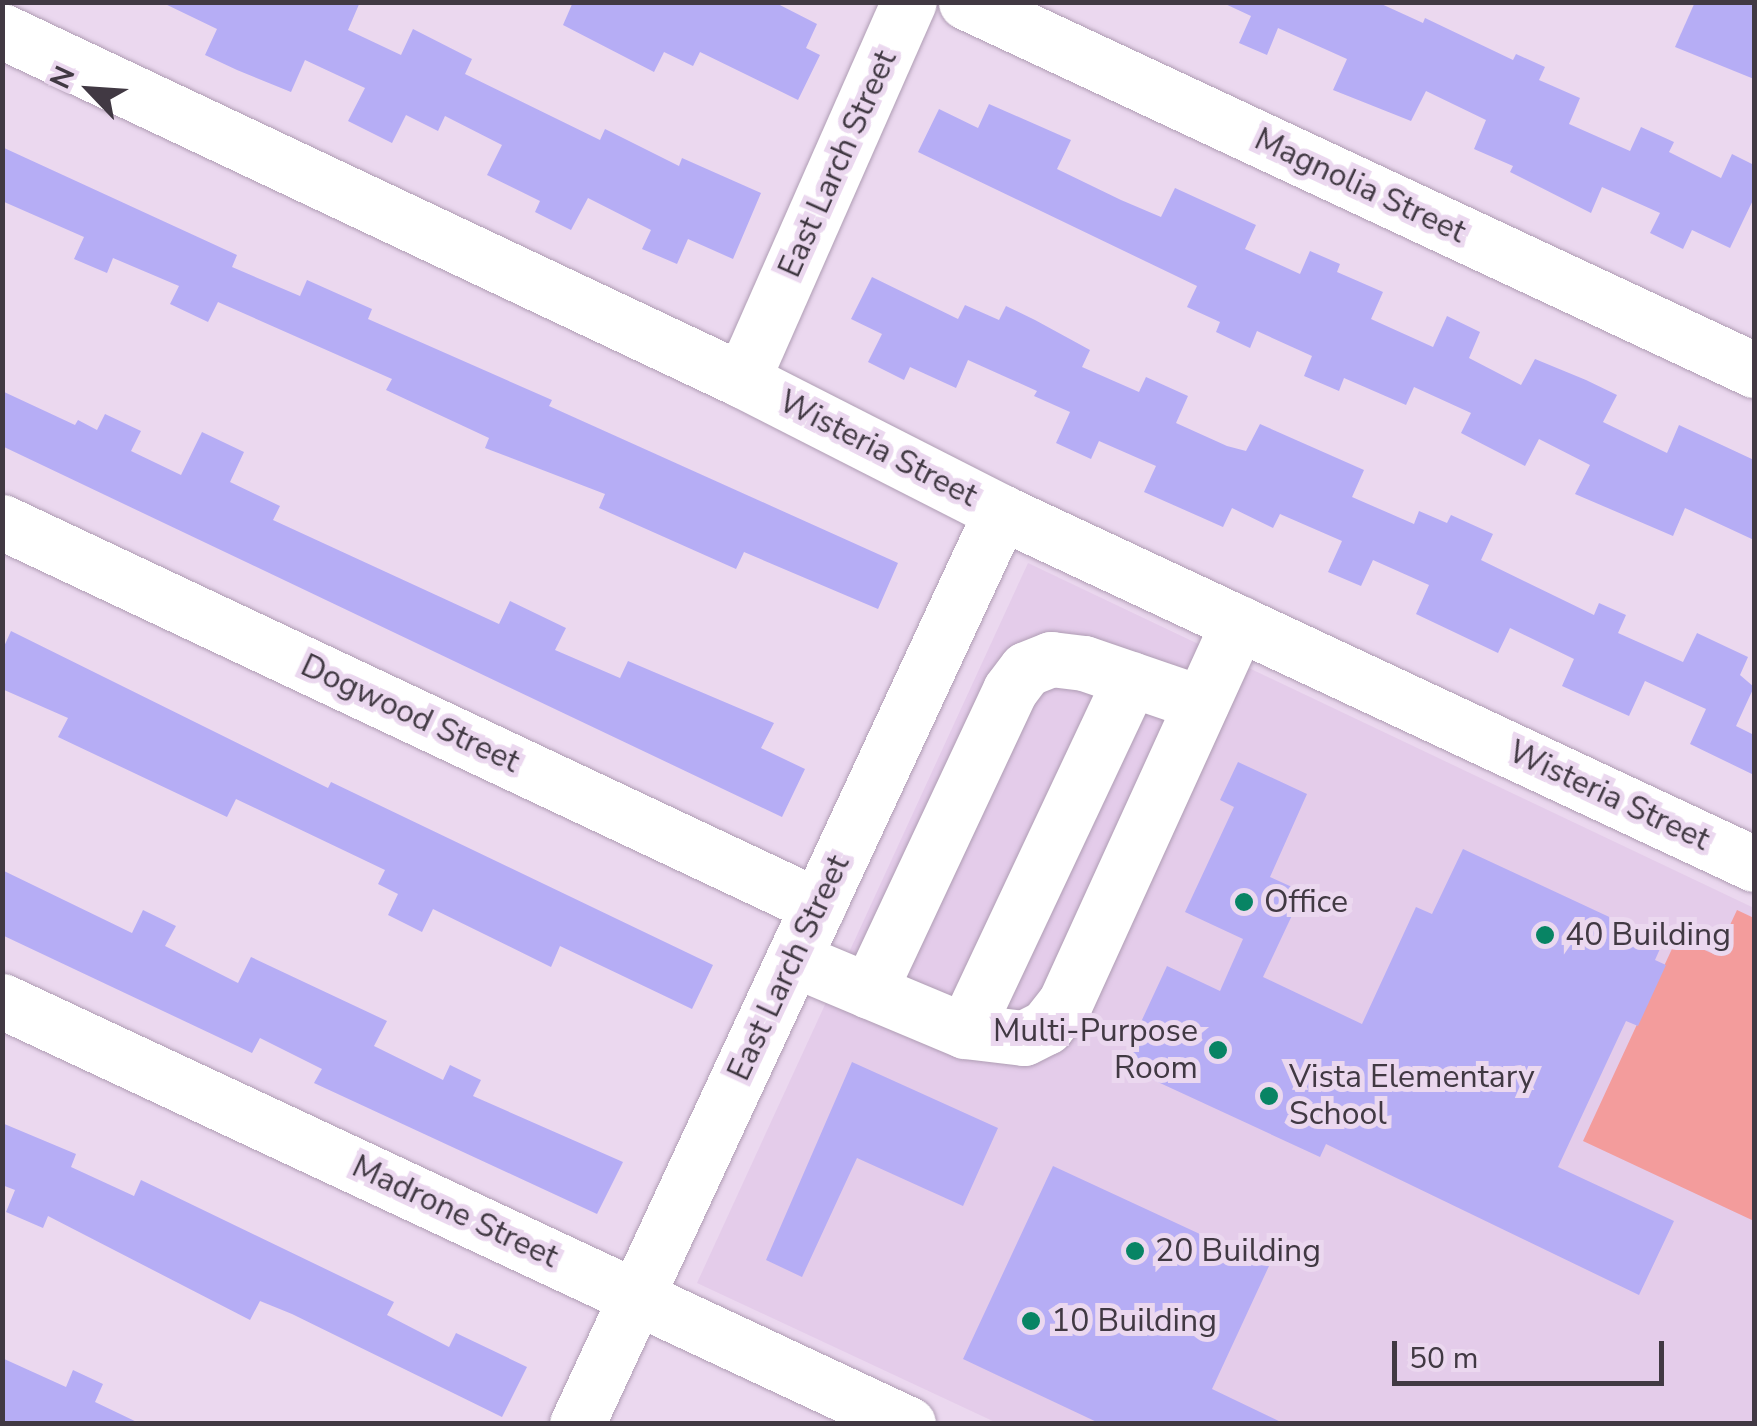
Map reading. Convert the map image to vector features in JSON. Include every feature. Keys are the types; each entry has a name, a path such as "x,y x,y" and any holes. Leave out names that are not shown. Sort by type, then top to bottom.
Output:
{"street":[{"name":"East Larch Street","path":"742,380 909,2"},
{"name":"Magnolia Street","path":"966,2 1754,370"},
{"name":"Wisteria Street","path":"2,31 742,380 1001,512 1754,864"},
{"name":"East Larch Street","path":"577,1424 1001,512"},
{"name":"Dogwood Street","path":"2,522 818,906"},
{"path":"793,959 966,1031 1024,1038 1046,1027 1065,1003 1238,623"},
{"path":"870,991 1010,690 1026,669 1051,659 1131,679 1200,703"},
{"path":"966,1031 1131,679"},
{"name":"Madrone Street","path":"2,1001 908,1424"}],"shaded area":[{"name":"Vista Elementary School","path":"1028,563 1754,908 1754,1423 997,1423 697,1283"},
{"path":"1737,910 1754,918 1754,1221 1583,1141 1677,938 1716,955"}],"building":[{"path":"161,2 360,2 348,30 401,55 413,29 472,59 465,74 600,140 605,129 679,166 682,158 761,193 733,259 688,239 677,264 642,249 651,230 588,198 571,230 535,212 540,201 487,175 502,145 445,116 438,131 406,115 392,143 348,121 365,88 305,60 291,92 205,55 217,29"},
{"path":"573,2 774,2 817,24 806,48 820,55 798,100 700,52 693,66 664,52 654,72 563,25"},
{"path":"1221,2 1377,2 1423,23 1425,18 1513,60 1516,54 1545,67 1539,80 1580,98 1569,124 1630,151 1641,127 1674,142 1669,152 1721,178 1732,154 1754,165 1754,198 1730,248 1692,230 1683,249 1650,233 1660,213 1602,187 1591,213 1510,172 1513,166 1474,149 1486,120 1426,91 1411,121 1333,90 1347,59 1278,28 1267,55 1239,43 1251,16"},
{"path":"1695,2 1754,2 1754,79 1675,47"},
{"path":"989,104 1071,140 1057,169 1121,200 1161,217 1175,188 1256,225 1245,249 1300,274 1310,251 1340,264 1337,272 1383,292 1371,319 1433,347 1447,316 1480,332 1469,358 1521,385 1535,359 1617,395 1603,422 1667,453 1679,425 1754,460 1754,540 1685,508 1673,536 1575,494 1590,465 1539,439 1525,466 1461,433 1471,413 1414,387 1406,405 1344,378 1339,391 1304,376 1312,356 1257,331 1250,348 1216,332 1220,322 1187,307 1197,286 918,152 939,109 978,128"},
{"path":"2,147 237,255 232,267 300,296 307,280 372,309 368,319 552,400 549,406 898,563 878,609 744,552 736,569 599,508 605,494 485,448 489,438 386,390 392,379 218,302 208,322 170,304 179,286 113,258 107,273 74,259 84,237 2,201"},
{"path":"872,277 958,319 965,305 999,320 1006,306 1090,350 1082,367 1139,392 1146,377 1188,396 1176,423 1227,446 1246,451 1260,424 1364,470 1352,497 1414,524 1419,511 1447,523 1451,515 1493,534 1481,560 1594,615 1599,603 1626,615 1618,633 1683,662 1697,633 1748,657 1740,675 1754,687 1736,726 1754,735 1754,775 1690,744 1706,709 1645,681 1629,716 1562,686 1574,659 1510,628 1498,653 1416,614 1429,585 1373,560 1361,586 1328,572 1342,541 1280,514 1273,528 1232,508 1223,527 1144,492 1156,466 1099,441 1091,459 1056,443 1070,412 1034,396 1037,391 968,360 956,388 910,367 904,380 868,362 882,334 851,319"},
{"path":"2,391 75,425 78,420 97,430 105,414 141,431 131,451 181,475 202,432 244,452 230,482 280,506 273,520 499,624 510,601 566,628 555,650 620,678 628,661 774,723 761,748 805,769 782,817 2,446"},
{"path":"11,631 328,788 331,782 713,965 692,1009 560,946 551,967 433,909 422,932 388,915 398,894 378,884 385,870 236,799 227,817 58,737 68,718 2,689 2,651"},
{"path":"1238,762 1307,794 1270,877 1303,892 1263,977 1362,1024 1416,907 1432,914 1463,849 1663,942 1655,960 1666,965 1638,1026 1626,1021 1558,1167 1674,1221 1639,1295 1326,1144 1320,1157 1121,1065 1167,966 1220,991 1243,939 1185,912 1234,807 1220,800"},
{"path":"2,870 132,933 143,910 176,926 165,946 238,983 251,957 387,1021 374,1046 443,1080 450,1065 481,1080 473,1096 623,1162 597,1214 314,1083 322,1069 260,1038 252,1053 2,935"},
{"path":"852,1062 998,1128 963,1206 857,1158 802,1277 766,1260"},
{"path":"2,1123 76,1154 71,1167 134,1196 141,1180 394,1302 387,1315 449,1347 456,1333 527,1367 502,1417 292,1314 260,1301 250,1320 48,1216 43,1228 6,1212 15,1190 2,1185"},
{"path":"1053,1166 1269,1266 1212,1389 1285,1424 1101,1424 963,1359"},
{"path":"2,1358 66,1387 73,1370 103,1384 95,1402 141,1424 2,1424"}],"place":[{"name":"Office","path":"1244,902"},
{"name":"40 Building","path":"1545,935"},
{"name":"Multi-Purpose Room","path":"1218,1050"},
{"name":"Vista Elementary School","path":"1269,1096"},
{"name":"20 Building","path":"1135,1251"},
{"name":"10 Building","path":"1031,1321"}]}
